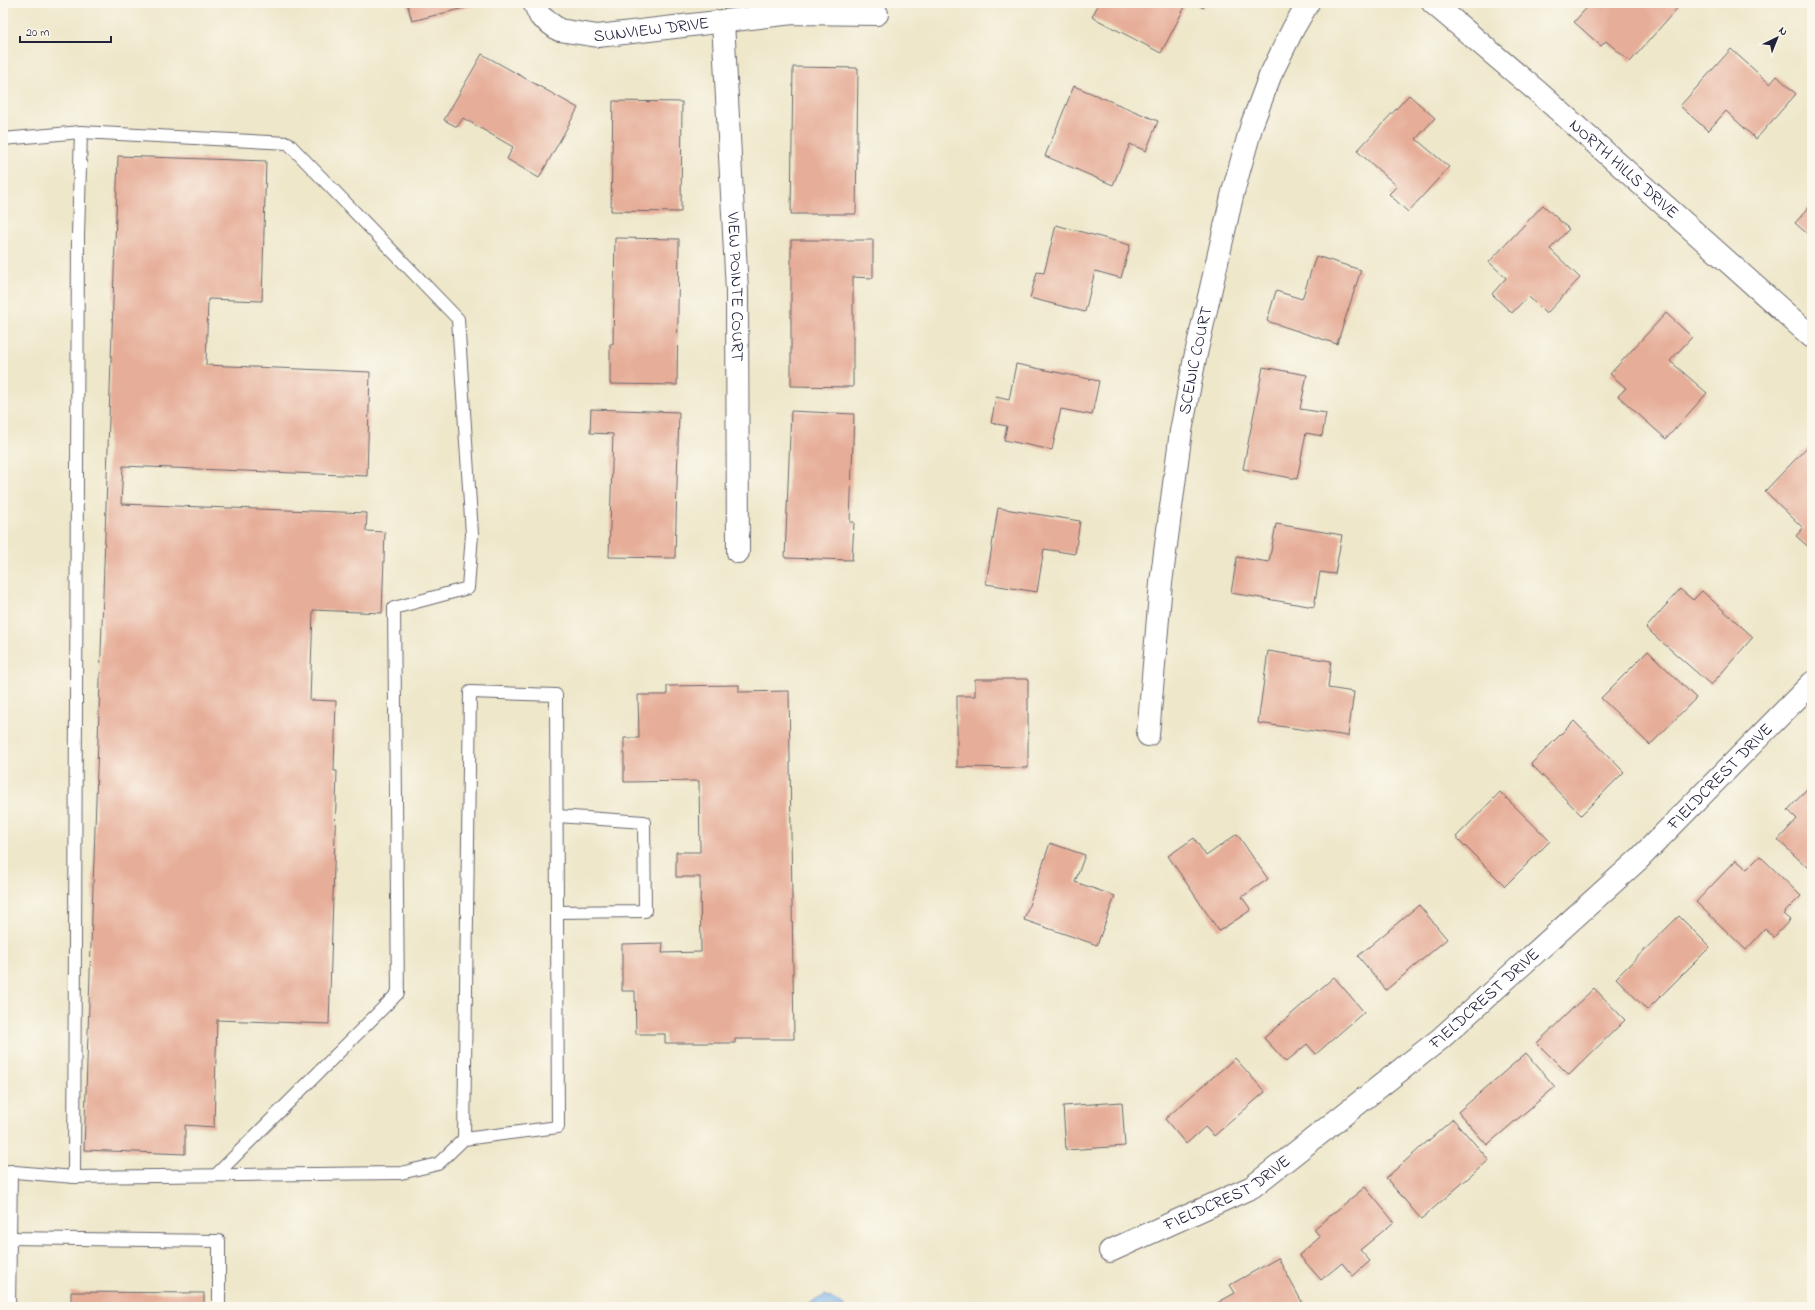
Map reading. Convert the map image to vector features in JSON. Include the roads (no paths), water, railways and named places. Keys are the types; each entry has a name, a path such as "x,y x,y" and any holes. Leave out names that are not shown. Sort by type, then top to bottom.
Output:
{"street":[{"name":"SUNVIEW DRIVE","path":"534,3 540,16 559,30 598,36 793,13 877,14"},
{"name":"SCENIC COURT","path":"1148,735 1161,583 1181,431 1194,358 1233,192 1252,124 1270,76 1293,29 1308,3"},
{"name":"NORTH HILLS DRIVE","path":"1433,3 1538,92 1812,338"},
{"name":"VIEW POINTE COURT","path":"723,21 737,291 738,552"},
{"name":"FIELDCREST DRIVE","path":"1110,1251 1252,1187 1440,1039 1639,859 1812,683"}],"lane":[{"path":"3,139 81,132 288,143 458,319 472,534 468,588 394,608 398,993 216,1176"},
{"path":"74,1177 78,235 81,132"},
{"path":"9,1307 10,1238 7,1171 74,1177 401,1174 438,1164 464,1139 558,1127 556,695 470,692 464,1139"},
{"path":"557,816 644,822 646,911 557,912"},
{"path":"10,1238 219,1241 219,1307"}],"water":[{"path":"825,1295 844,1305 844,1307 804,1307"}]}
